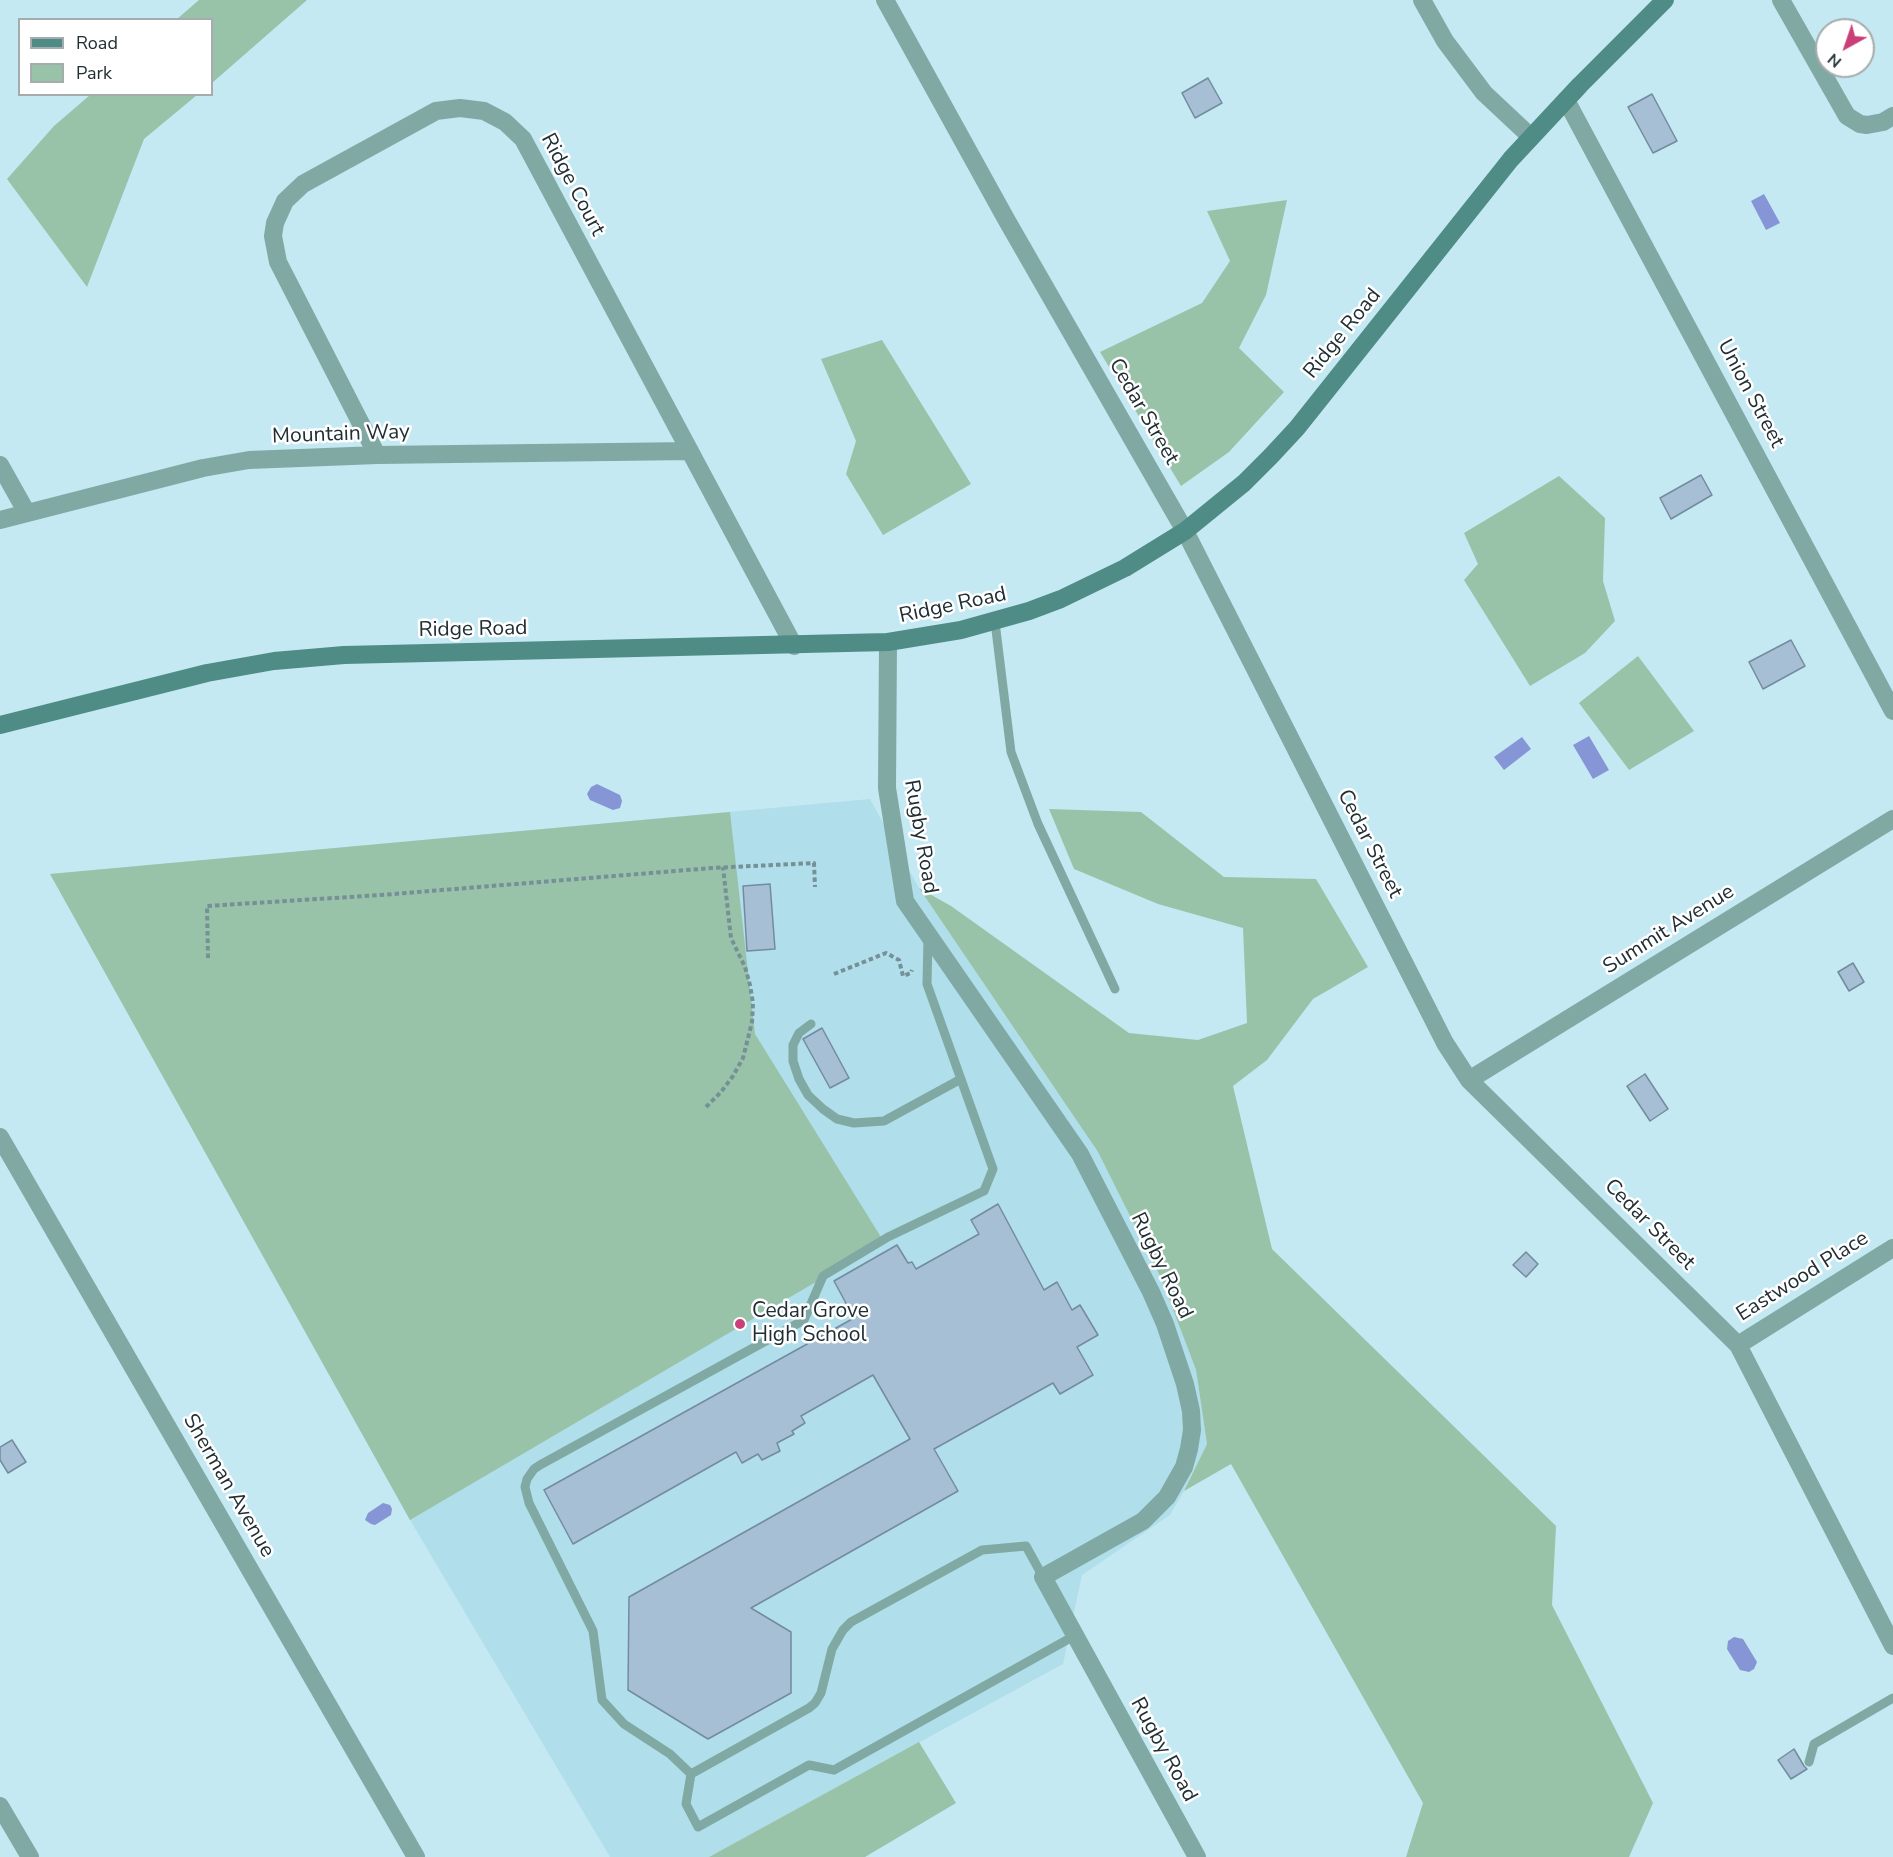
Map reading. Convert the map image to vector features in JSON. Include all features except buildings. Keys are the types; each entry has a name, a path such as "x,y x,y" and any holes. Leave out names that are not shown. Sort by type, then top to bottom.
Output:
{"main road":[{"name":"Ridge Road","path":"0,725 207,673 309,657 888,642 928,637 995,622 1094,585 1185,531 1244,483 1297,428 1511,159 1665,0"}],"street":[{"name":"Cedar Street","path":"885,0 1006,219 1185,531 1445,1042 1469,1080 1738,1345 1893,1646"},
{"path":"1422,0 1445,41 1484,93 1531,137"},
{"path":"1781,0 1847,116 1853,121 1868,125 1883,122 1893,116"},
{"name":"Union Street","path":"1566,100 1893,711"},
{"name":"Ridge Court","path":"377,455 278,262 274,243 275,223 285,201 303,184 436,111 460,108 484,111 505,122 523,139 794,645"},
{"name":"Mountain Way","path":"0,520 203,468 249,460 377,455 690,452"},
{"path":"0,465 27,513"},
{"name":"Rugby Road","path":"888,642 887,788 905,901 1080,1154 1165,1324 1191,1411 1192,1430 1184,1467 1177,1483 1161,1504 1143,1521 1043,1577 1197,1857"},
{"name":"Summit Avenue","path":"1469,1080 1893,819"},
{"name":"Sherman Avenue","path":"0,1137 417,1857"},
{"name":"Eastwood Place","path":"1738,1345 1893,1248"},
{"path":"0,1806 30,1857"}],"lane":[{"path":"995,622 1011,752 1038,824 1115,989"},
{"path":"691,1774 670,1754 624,1724 602,1700 593,1631 529,1503 525,1487 527,1479 540,1465 804,1320 823,1276 888,1237 984,1191 993,1169 927,984 928,933"},
{"path":"811,1024 800,1033 793,1044 793,1061 808,1095 837,1119 854,1123 884,1121 961,1080"},
{"path":"691,1774 815,1703 821,1693 836,1639 851,1622 982,1550 1026,1546 1043,1577"},
{"path":"691,1774 686,1804 698,1827 809,1765 834,1770 1074,1636"},
{"path":"1809,1762 1814,1744 1893,1698"}],"path":[{"path":"208,958 207,906 381,895 723,867 814,863 815,887"},
{"path":"706,1107 721,1092 743,1058 752,1022 753,1003 750,985 745,967 731,938 723,867"},
{"path":"834,974 886,953 899,960 903,976 911,973"}],"shaded area":[{"name":"Cedar Grove High School","path":"870,799 919,888 1098,1152 1161,1278 1196,1370 1207,1444 1170,1515 1082,1575 1063,1664 709,1857 610,1857 410,1520 50,874"}],"green space":[{"path":"199,0 307,0 213,82 213,18 178,18"},
{"path":"89,96 196,96 144,139 87,287 7,179 54,126"},
{"path":"1287,200 1266,295 1239,348 1284,392 1229,452 1181,486 1100,352 1202,303 1230,261 1207,211"},
{"path":"882,340 971,484 883,535 846,474 856,441 821,359"},
{"path":"1559,476 1605,518 1603,581 1615,621 1585,653 1530,686 1464,580 1478,564 1464,533"},
{"path":"1638,656 1694,731 1629,770 1579,703"},
{"path":"1049,809 1141,812 1224,877 1316,879 1368,967 1313,999 1267,1060 1233,1086 1272,1249 1556,1526 1552,1605 1653,1803 1629,1857 1406,1857 1423,1803 1231,1464 1184,1491 1207,1444 1196,1370 1161,1278 1098,1152 919,888 951,906 1129,1033 1198,1040 1247,1023 1243,928 1158,904 1074,869"},
{"path":"730,812 755,1034 884,1242 410,1520 50,874"},
{"path":"919,1742 956,1803 865,1857 709,1857"}],"water":[{"path":"1764,194 1780,223 1766,230 1751,201"},
{"path":"1589,736 1609,770 1593,779 1573,745"},
{"path":"1522,737 1531,749 1504,770 1494,757"},
{"path":"597,784 620,795 622,801 620,808 613,810 590,800 587,794 591,787"},
{"path":"383,1503 390,1505 391,1515 375,1525 365,1520 368,1513"},
{"path":"1734,1637 1743,1639 1757,1662 1754,1669 1749,1672 1740,1670 1727,1649 1728,1641"}],"place":[{"name":"Cedar Grove High School","path":"740,1324"}]}
